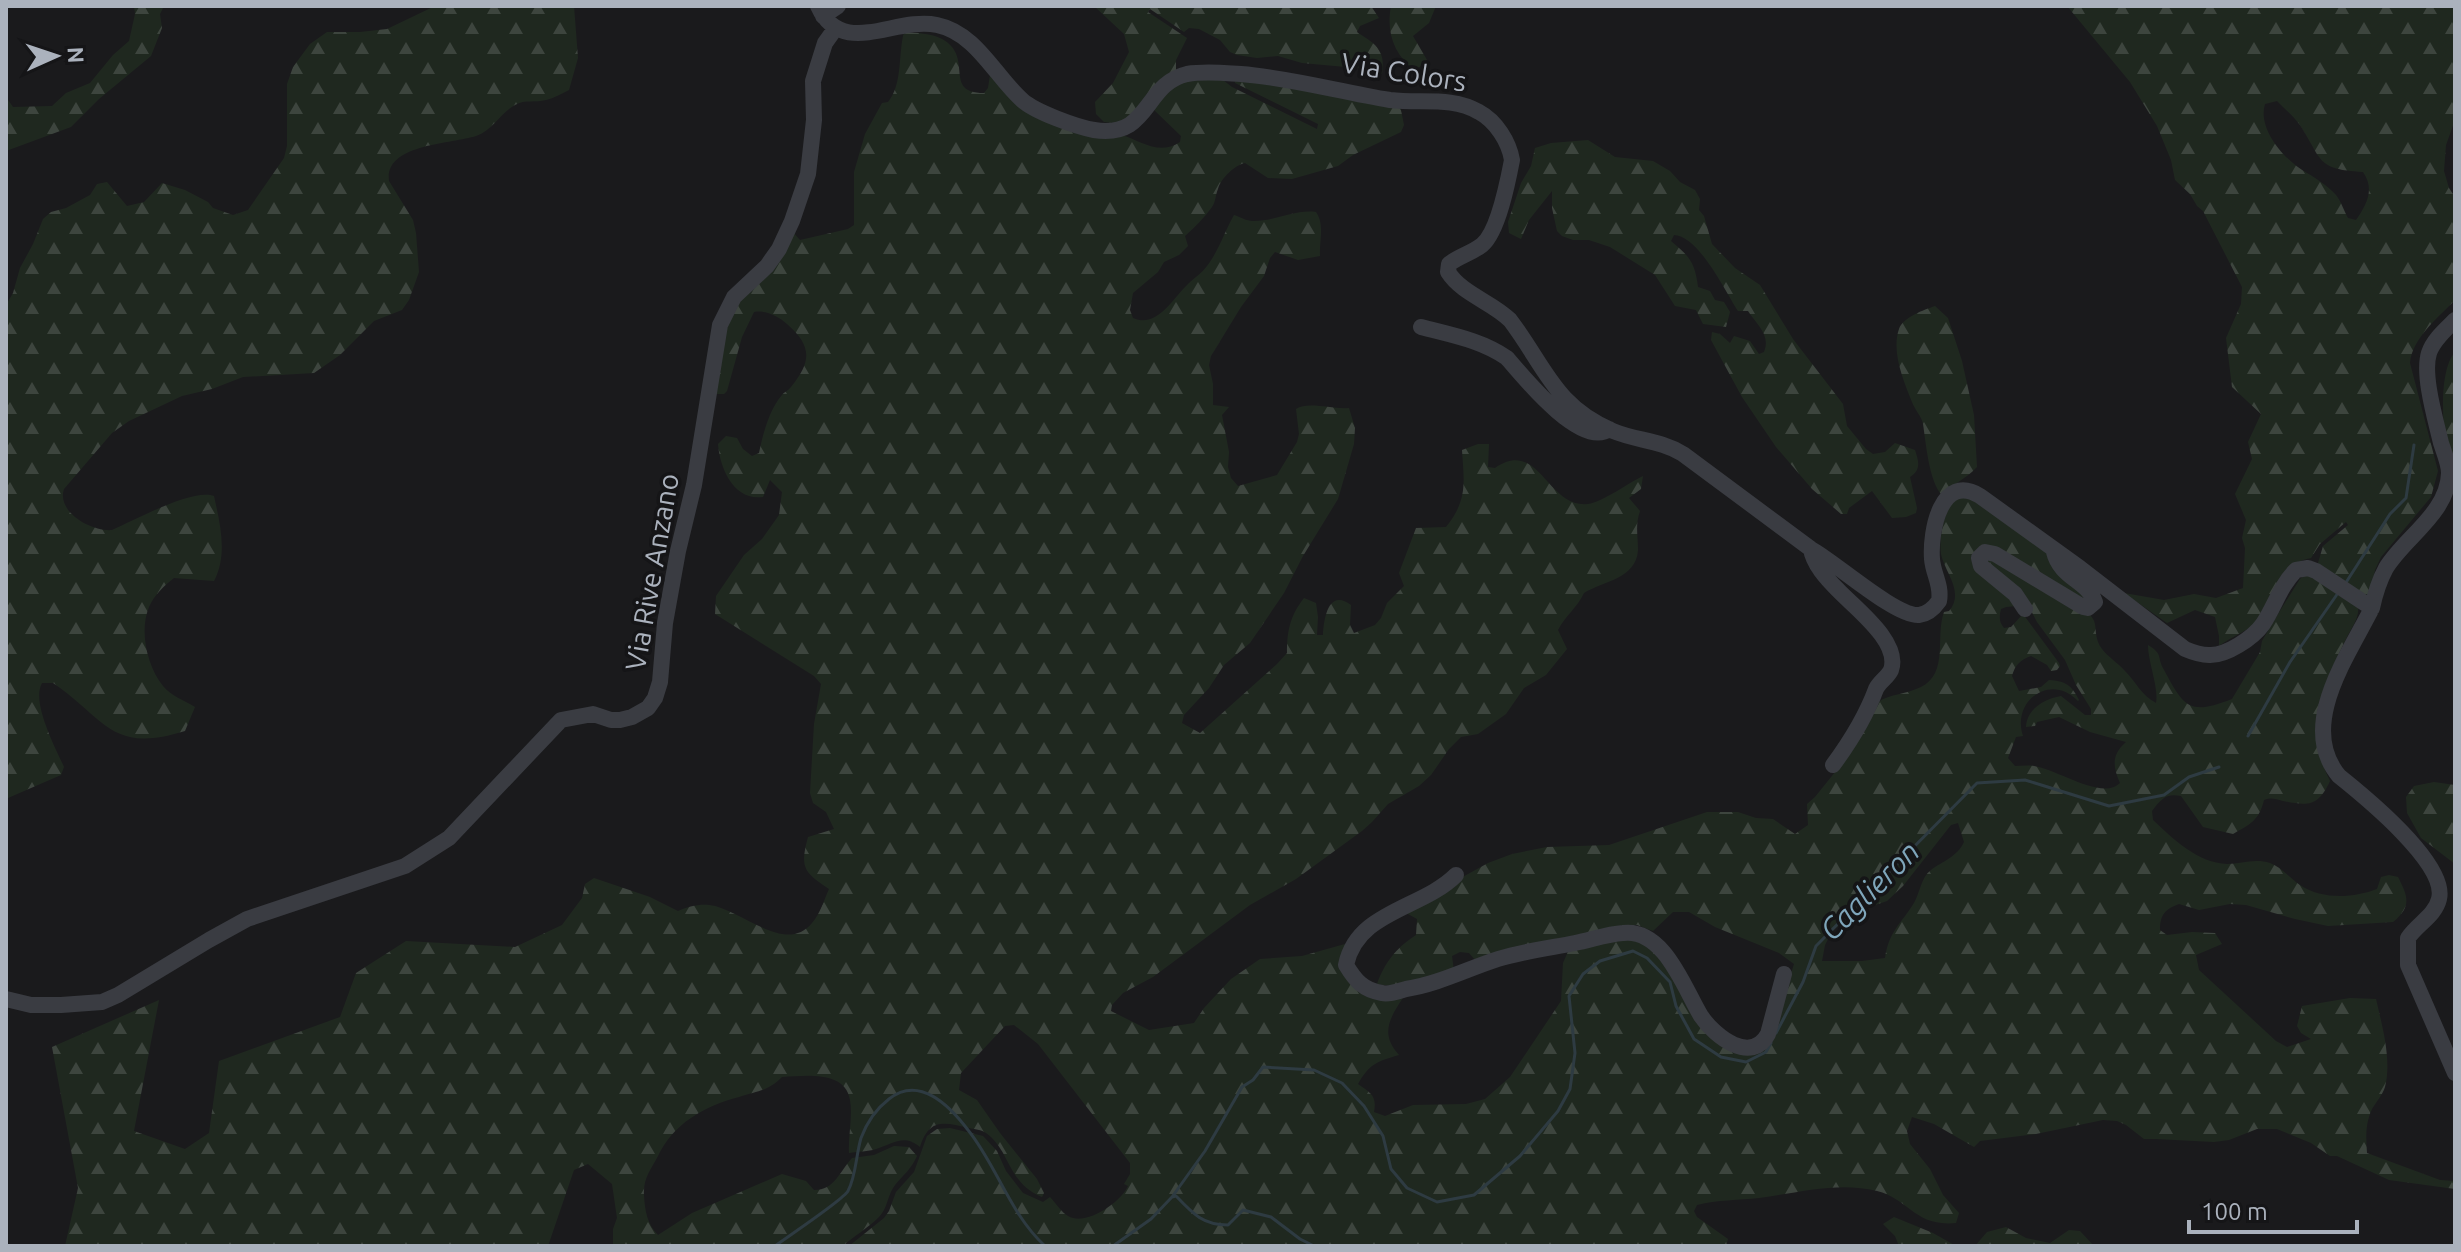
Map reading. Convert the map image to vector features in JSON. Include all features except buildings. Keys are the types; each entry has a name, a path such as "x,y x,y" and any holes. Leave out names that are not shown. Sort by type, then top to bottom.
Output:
{"street":[{"path":"835,29 820,11 838,6"},
{"name":"Via Colors","path":"835,29 859,34 911,23 944,26 967,40 1024,102 1091,129 1123,129 1139,118 1164,85 1173,79 1209,72 1276,77 1391,100 1452,102 1480,112 1498,130 1510,150 1512,160 1489,237 1449,264 1448,272 1453,280 1510,320 1558,393 1572,406 1609,429 1668,445 1896,608 1918,615 1928,612 1939,601 1940,587 1932,564 1932,547 1940,508 1957,489 1970,490 1980,496 2054,550"},
{"name":"Via Rive Anzano","path":"6,999 31,1005 102,1002 247,919 405,866 449,838 561,720 593,714 620,720 648,708 660,682 665,623 704,436 720,325 734,297 767,266 779,249 792,221 808,174 814,120 813,81 825,43 835,29"},
{"path":"2455,320 2429,351 2427,363 2430,390 2449,472 2444,496 2387,566 2365,604 2329,695 2322,724 2322,740 2331,767 2399,826 2440,887 2437,906 2408,938 2408,965 2455,1073"},
{"path":"1421,327 1459,336 1498,352 1550,406 1575,424 1596,435 1609,429"},
{"path":"1811,549 1819,568 1832,584 1885,637 1892,655 1891,671 1877,687 1855,733 1833,765"},
{"path":"2054,550 2185,649 2212,656 2227,651 2262,626 2281,588 2296,570 2308,568 2316,571 2365,604"},
{"path":"2025,609 2015,594 1981,566 1979,558 1985,552 1995,554 2083,607 2093,605 2093,596 2056,562 2054,550"},
{"path":"1456,875 1448,883 1364,930 1349,951 1346,965 1361,986 1383,994 1416,989 1528,950 1622,933 1639,933 1654,942 1667,959 1713,1030 1736,1046 1752,1048 1764,1042 1768,1034 1784,974"}],"green space":[{"path":"134,6 164,6 160,14 162,28 151,56 71,127 6,151 6,97 13,107 52,106 66,93 90,83 129,41"},
{"path":"435,6 574,6 578,58 569,90 546,100 515,105 476,136 421,148 397,159 390,169 389,181 413,220 419,272 402,310 374,321 340,355 314,373 243,377 182,396 129,421 112,433 64,489 65,505 70,513 86,524 104,530 112,530 179,501 214,496 222,550 214,581 174,578 151,602 145,627 146,648 157,678 170,693 195,707 185,731 160,737 125,736 99,721 53,683 42,683 39,691 42,713 64,767 61,775 6,801 6,305 43,219 51,212 90,195 97,184 107,182 127,206 144,202 162,183 185,190 213,208 233,215 248,210 284,158 287,146 287,84 293,67 310,44 327,32 387,29"},
{"path":"1094,6 1371,6 1379,18 1360,26 1357,32 1381,53 1382,74 1368,69 1302,63 1278,56 1257,58 1237,55 1220,40 1199,29 1189,28 1184,32 1150,9 1148,12 1187,38 1176,60 1176,71 1124,124 1104,122 1096,114 1095,102 1113,83 1129,52 1124,34"},
{"path":"1391,6 1436,6 1429,23 1413,36 1427,60 1415,71 1393,42"},
{"path":"2067,6 2455,6 2455,120 2446,145 2444,171 2455,197 2455,300 2421,337 2410,363 2438,471 2431,497 2381,557 2370,596 2362,598 2320,569 2318,563 2323,546 2348,525 2346,522 2320,544 2311,558 2291,567 2261,618 2219,646 2215,617 2195,610 2167,623 2124,593 2164,600 2194,594 2216,598 2243,588 2245,548 2242,538 2246,520 2235,494 2252,459 2248,442 2261,414 2232,387 2226,338 2241,304 2242,287 2203,211 2175,180 2171,160 2157,126 2130,82","holes":["2277,101 2300,125 2322,161 2348,171 2363,172 2367,178 2368,196 2356,220 2348,218 2339,200 2323,183 2290,161 2269,134 2265,124 2265,104"]},
{"path":"904,32 928,34 952,46 957,55 961,81 971,91 984,93 990,75 993,75 1019,101 1051,119 1086,131 1122,135 1157,148 1180,142 1181,136 1153,109 1179,81 1204,75 1219,77 1232,87 1317,129 1318,124 1235,83 1234,78 1280,81 1400,105 1404,125 1401,132 1353,155 1338,166 1292,179 1268,178 1245,163 1233,169 1220,185 1212,207 1185,236 1188,246 1179,255 1164,262 1158,272 1133,293 1130,310 1133,318 1142,320 1157,316 1205,269 1234,215 1260,221 1300,212 1316,212 1321,228 1320,256 1298,260 1275,252 1264,276 1211,356 1213,405 1229,407 1222,415 1229,452 1228,467 1231,478 1238,486 1277,475 1297,442 1296,409 1308,406 1349,408 1355,428 1354,444 1338,499 1284,593 1250,643 1224,665 1209,688 1184,715 1182,723 1200,733 1277,664 1287,653 1290,624 1304,598 1316,603 1317,635 1323,635 1329,608 1337,600 1351,605 1350,625 1354,633 1375,625 1387,603 1404,586 1399,573 1416,528 1446,527 1458,508 1464,481 1462,450 1489,444 1488,467 1522,461 1574,503 1594,503 1643,476 1641,489 1629,498 1640,511 1636,560 1625,573 1584,593 1558,630 1567,649 1546,675 1524,688 1506,714 1478,734 1461,737 1431,775 1419,786 1388,804 1362,831 1296,879 1250,905 1153,977 1123,993 1112,1005 1111,1011 1149,1030 1194,1023 1231,979 1260,959 1302,956 1345,944 1354,971 1365,983 1381,989 1408,990 1388,1030 1392,1046 1399,1055 1375,1064 1358,1084 1372,1095 1374,1112 1385,1116 1413,1105 1466,1104 1485,1099 1510,1077 1561,1001 1563,963 1570,947 1599,934 1630,928 1649,934 1672,957 1702,1010 1723,1034 1736,1042 1751,1044 1770,1040 1794,964 1779,953 1715,927 1689,912 1673,912 1653,931 1637,925 1618,926 1557,942 1517,948 1477,962 1469,953 1460,952 1452,956 1454,971 1426,981 1397,986 1377,984 1392,956 1416,935 1417,919 1392,911 1512,854 1547,847 1609,845 1707,812 1738,812 1773,819 1795,834 1808,825 1807,804 1852,751 1878,702 1921,687 1935,673 1944,612 1949,611 1955,597 1941,554 1942,529 1953,500 1959,495 1968,494 1996,510 2049,551 2058,571 2087,597 2086,603 2081,604 2011,561 1996,546 1982,548 1972,558 1974,569 2018,603 2001,609 2000,619 2004,628 2011,627 2023,614 2059,663 2057,670 2051,671 2031,656 2021,661 2012,676 2019,691 2041,687 2049,680 2071,687 2079,700 2056,689 2036,694 2028,702 2021,723 2023,736 2016,737 2008,758 2015,766 2044,768 2091,786 2112,788 2120,783 2115,761 2126,742 2090,732 2059,717 2026,727 2033,710 2055,697 2061,696 2085,715 2091,715 2091,709 2065,660 2028,605 1985,563 1987,556 1993,556 2091,617 2102,649 2156,703 2148,645 2158,654 2183,700 2189,705 2206,707 2232,699 2278,614 2307,573 2358,605 2356,619 2329,675 2318,708 2317,742 2330,781 2321,796 2306,804 2264,800 2256,817 2233,834 2203,827 2181,796 2171,795 2161,800 2152,811 2153,820 2196,855 2216,863 2270,863 2300,885 2318,893 2338,896 2358,894 2377,889 2381,877 2398,877 2406,896 2403,911 2393,922 2328,926 2246,905 2230,904 2199,910 2179,904 2164,913 2160,930 2167,935 2215,933 2222,944 2196,955 2199,970 2276,1041 2287,1047 2311,1039 2301,1033 2297,1026 2302,1006 2350,998 2376,999 2385,1043 2387,1076 2384,1090 2368,1120 2367,1153 2440,1180 2455,1181 2455,1189 2389,1180 2337,1156 2330,1156 2311,1143 2277,1129 2257,1129 2229,1140 2214,1142 2144,1139 2126,1125 2103,1120 2036,1134 1980,1141 1974,1147 1934,1124 1912,1117 1907,1131 1910,1144 1930,1169 1943,1195 1959,1213 1956,1223 1931,1221 1888,1195 1848,1187 1697,1205 1694,1211 1697,1217 1728,1239 1726,1246 849,1246 884,1218 896,1192 914,1172 927,1136 937,1129 950,1128 983,1136 997,1151 1006,1171 1023,1193 1043,1202 1050,1197 1066,1215 1075,1219 1093,1216 1124,1192 1128,1186 1124,1184 1130,1174 1130,1163 1038,1044 1014,1025 1005,1026 961,1073 959,1090 977,1100 1037,1179 1044,1193 1042,1197 1022,1184 994,1140 986,1133 952,1124 933,1127 928,1131 920,1147 903,1140 873,1150 849,1153 851,1106 847,1090 832,1079 812,1076 782,1077 767,1088 702,1111 672,1135 646,1179 646,1212 658,1235 692,1213 782,1174 806,1181 814,1190 821,1189 832,1184 852,1158 874,1155 894,1146 909,1147 917,1156 893,1188 882,1214 843,1246 613,1246 613,1229 617,1218 612,1184 588,1164 574,1170 548,1246 65,1246 78,1188 52,1047 159,1000 134,1131 185,1149 209,1133 219,1061 340,1017 356,973 406,941 515,947 562,925 582,898 585,884 594,878 650,897 678,911 701,905 721,908 776,933 789,935 801,932 815,919 829,889 806,868 808,837 834,829 826,812 813,803 810,793 814,724 821,684 814,676 715,614 716,596 744,555 762,539 779,515 782,492 770,480 763,497 753,497 737,489 725,473 718,444 726,436 737,438 743,449 752,456 759,453 773,408 798,378 806,361 801,339 780,318 754,312 742,337 727,391 715,394 726,327 738,301 751,284 777,261 791,230 800,240 854,225 854,172 865,134 882,103 888,102 896,87","holes":["1958,823 1964,842 1954,855 1925,877 1914,903 1893,934 1885,958 1822,961 1832,931 1858,911 1887,901 1903,886 1951,825"]},
{"path":"1588,140 1615,157 1653,161 1695,190 1712,244 1735,268 1760,285 1793,339 1843,404 1847,426 1866,449 1873,454 1885,452 1895,443 1915,450 1918,465 1910,477 1916,513 1892,518 1872,491 1849,508 1847,514 1841,514 1812,489 1776,447 1742,397 1711,340 1712,332 1720,334 1730,343 1734,336 1750,341 1759,354 1764,352 1766,346 1764,335 1748,311 1738,311 1719,278 1693,244 1674,235 1671,241 1690,260 1698,287 1710,291 1715,300 1724,302 1730,312 1726,327 1703,324 1696,310 1675,306 1655,275 1610,247 1562,236 1557,231 1552,191 1529,220 1521,239 1509,233 1508,222 1521,183 1531,166 1535,148 1551,143"},
{"path":"1935,306 1948,318 1962,361 1974,415 1977,467 1942,495 1931,472 1922,421 1905,385 1897,347 1901,325 1914,314"},
{"path":"2455,352 2455,489 2445,439 2443,398 2445,379"},
{"path":"2434,782 2455,785 2455,864 2421,838 2407,813 2406,797 2414,786"},
{"path":"1894,1217 1956,1246 1899,1246 1895,1236 1883,1224"},
{"path":"2006,1227 2026,1238 2050,1243 2069,1230 2080,1231 2094,1246 1975,1246 1987,1232"}],"waterway":[{"path":"2345,584 2390,514 2406,498 2414,445"},
{"path":"2248,736 2290,662 2338,593"},
{"name":"Caglieron","path":"1776,1033 1803,982 1816,946 1977,783 2025,780 2109,806 2164,795 2189,777 2219,767"},
{"name":"Caglieron","path":"1172,1197 1205,1151 1242,1087 1253,1080 1263,1067 1314,1070 1342,1083 1364,1106 1383,1136 1391,1169 1407,1188 1437,1202 1474,1195 1520,1156 1558,1111 1570,1089 1575,1053 1569,996 1583,974 1600,961 1633,951 1647,958 1670,982 1676,1006 1694,1039 1721,1057 1746,1062 1766,1052 1771,1043"},
{"path":"775,1246 844,1196 853,1179 861,1138 869,1121 889,1099 911,1090 933,1096 960,1121 978,1144 1022,1219 1045,1246"},
{"path":"1113,1246 1151,1219 1176,1196 1205,1221 1228,1225 1243,1210 1271,1217 1314,1246"}]}
